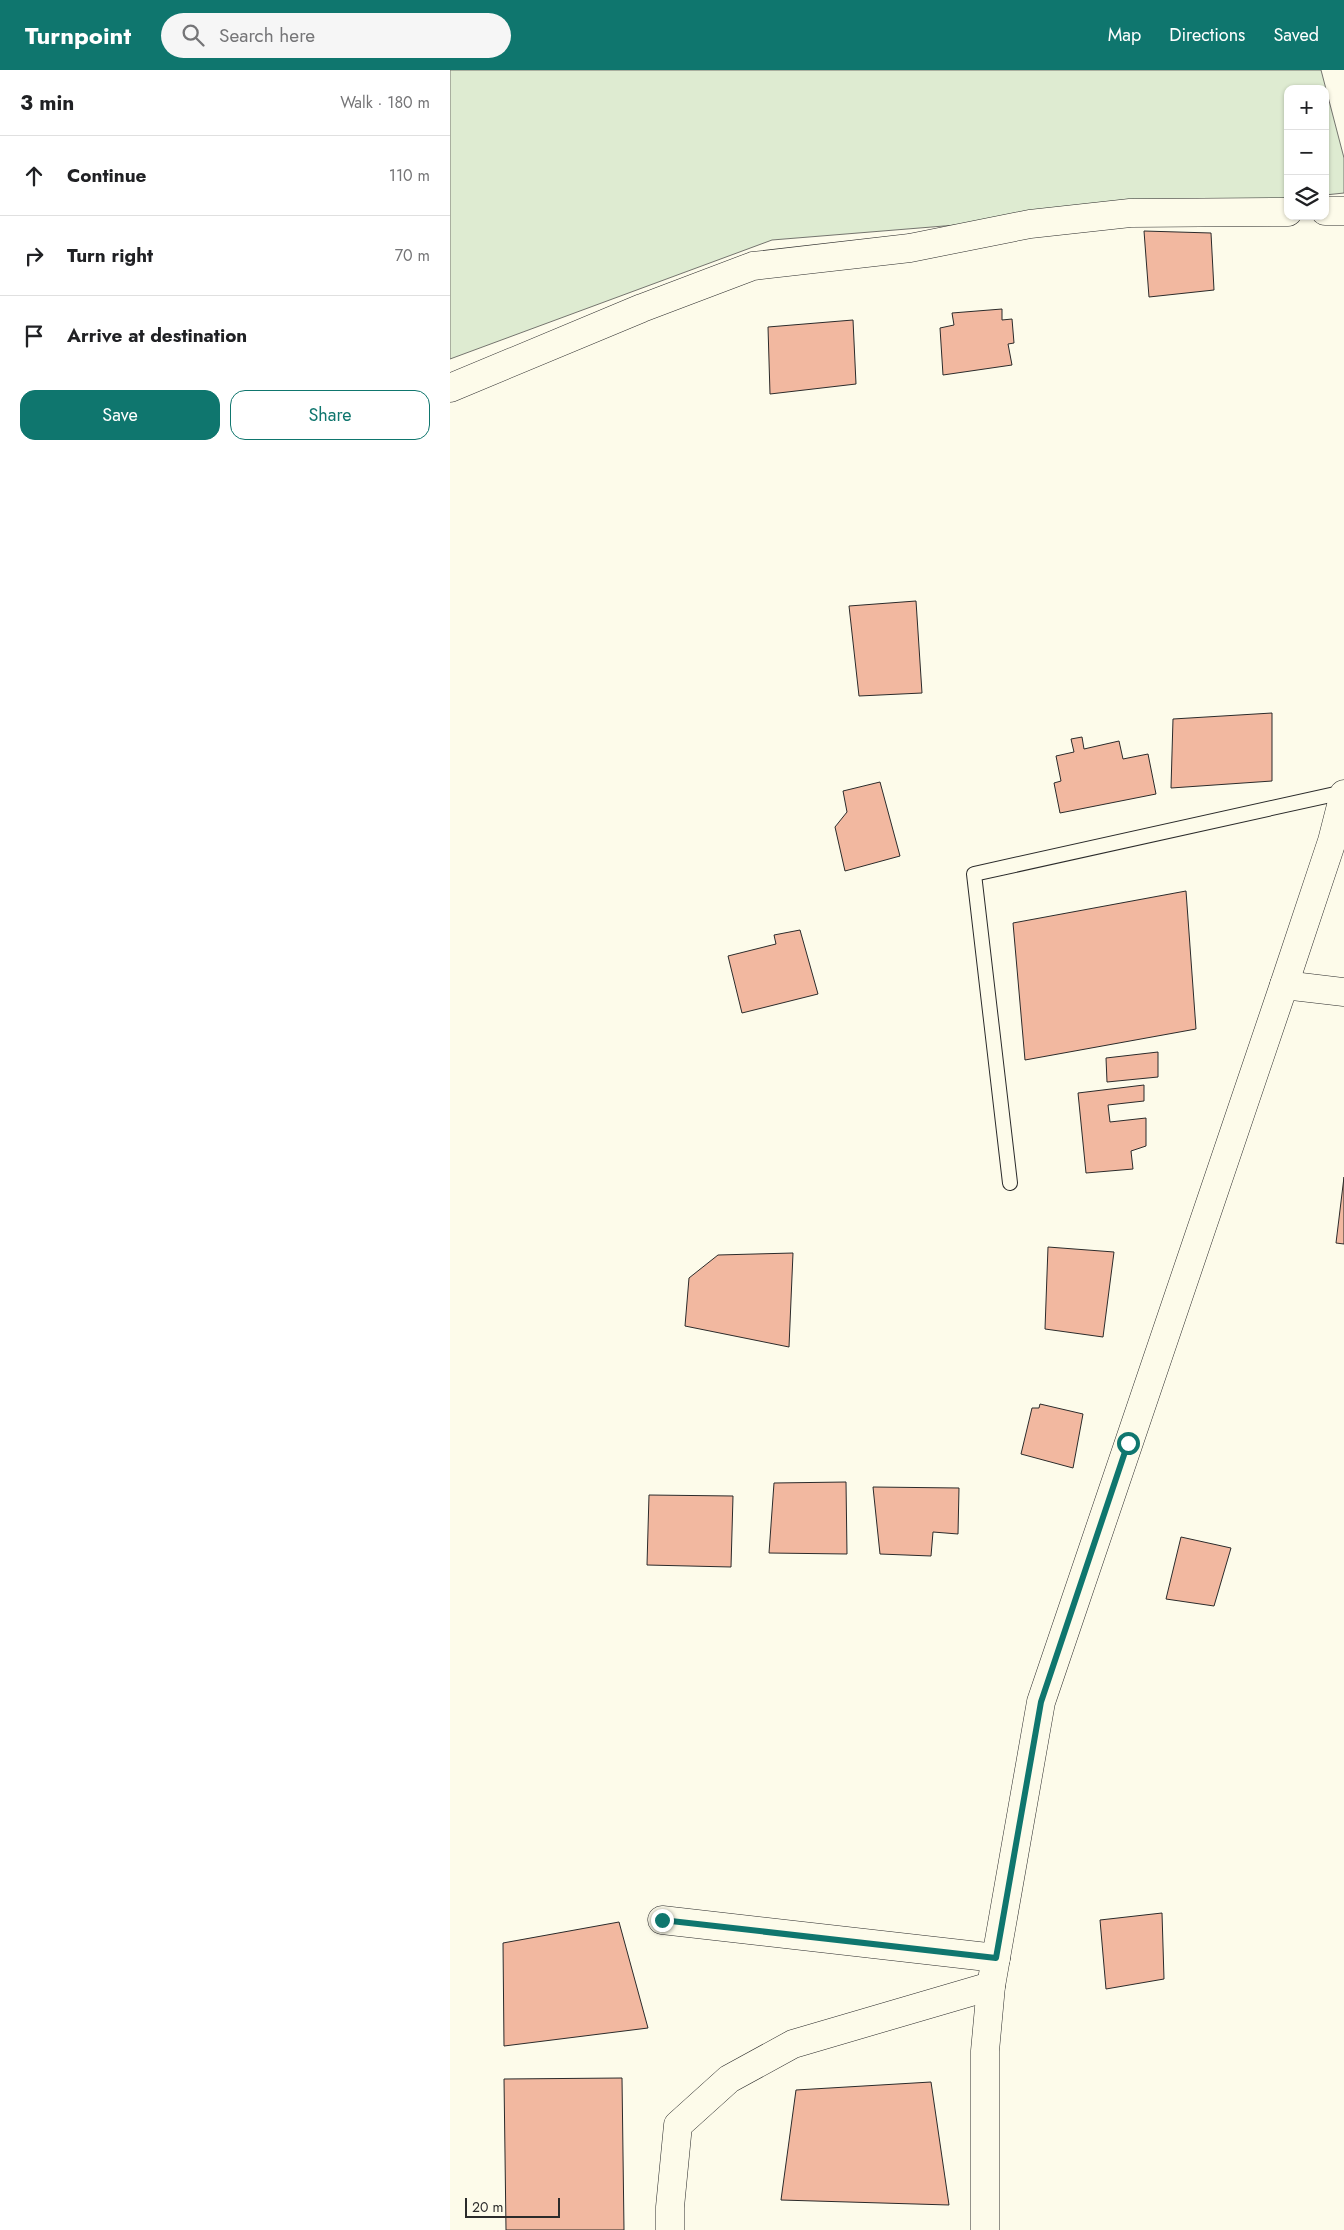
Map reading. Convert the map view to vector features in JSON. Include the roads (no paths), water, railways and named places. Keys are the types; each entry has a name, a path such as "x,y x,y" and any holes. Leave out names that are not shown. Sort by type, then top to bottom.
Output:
{"street":[{"path":"1329,211 1344,211"},
{"path":"450,388 642,308 753,266 910,248 1030,224 1130,213 1284,212"},
{"path":"985,2230 985,2051 991,1986 1041,1702 1332,841 1344,793"},
{"path":"1284,984 1344,992"},
{"path":"662,1920 996,1958"},
{"path":"670,2230 670,2207 678,2125 729,2079 793,2044 991,1986"}],"lane":[{"path":"1010,1184 974,874 1344,793"}]}
